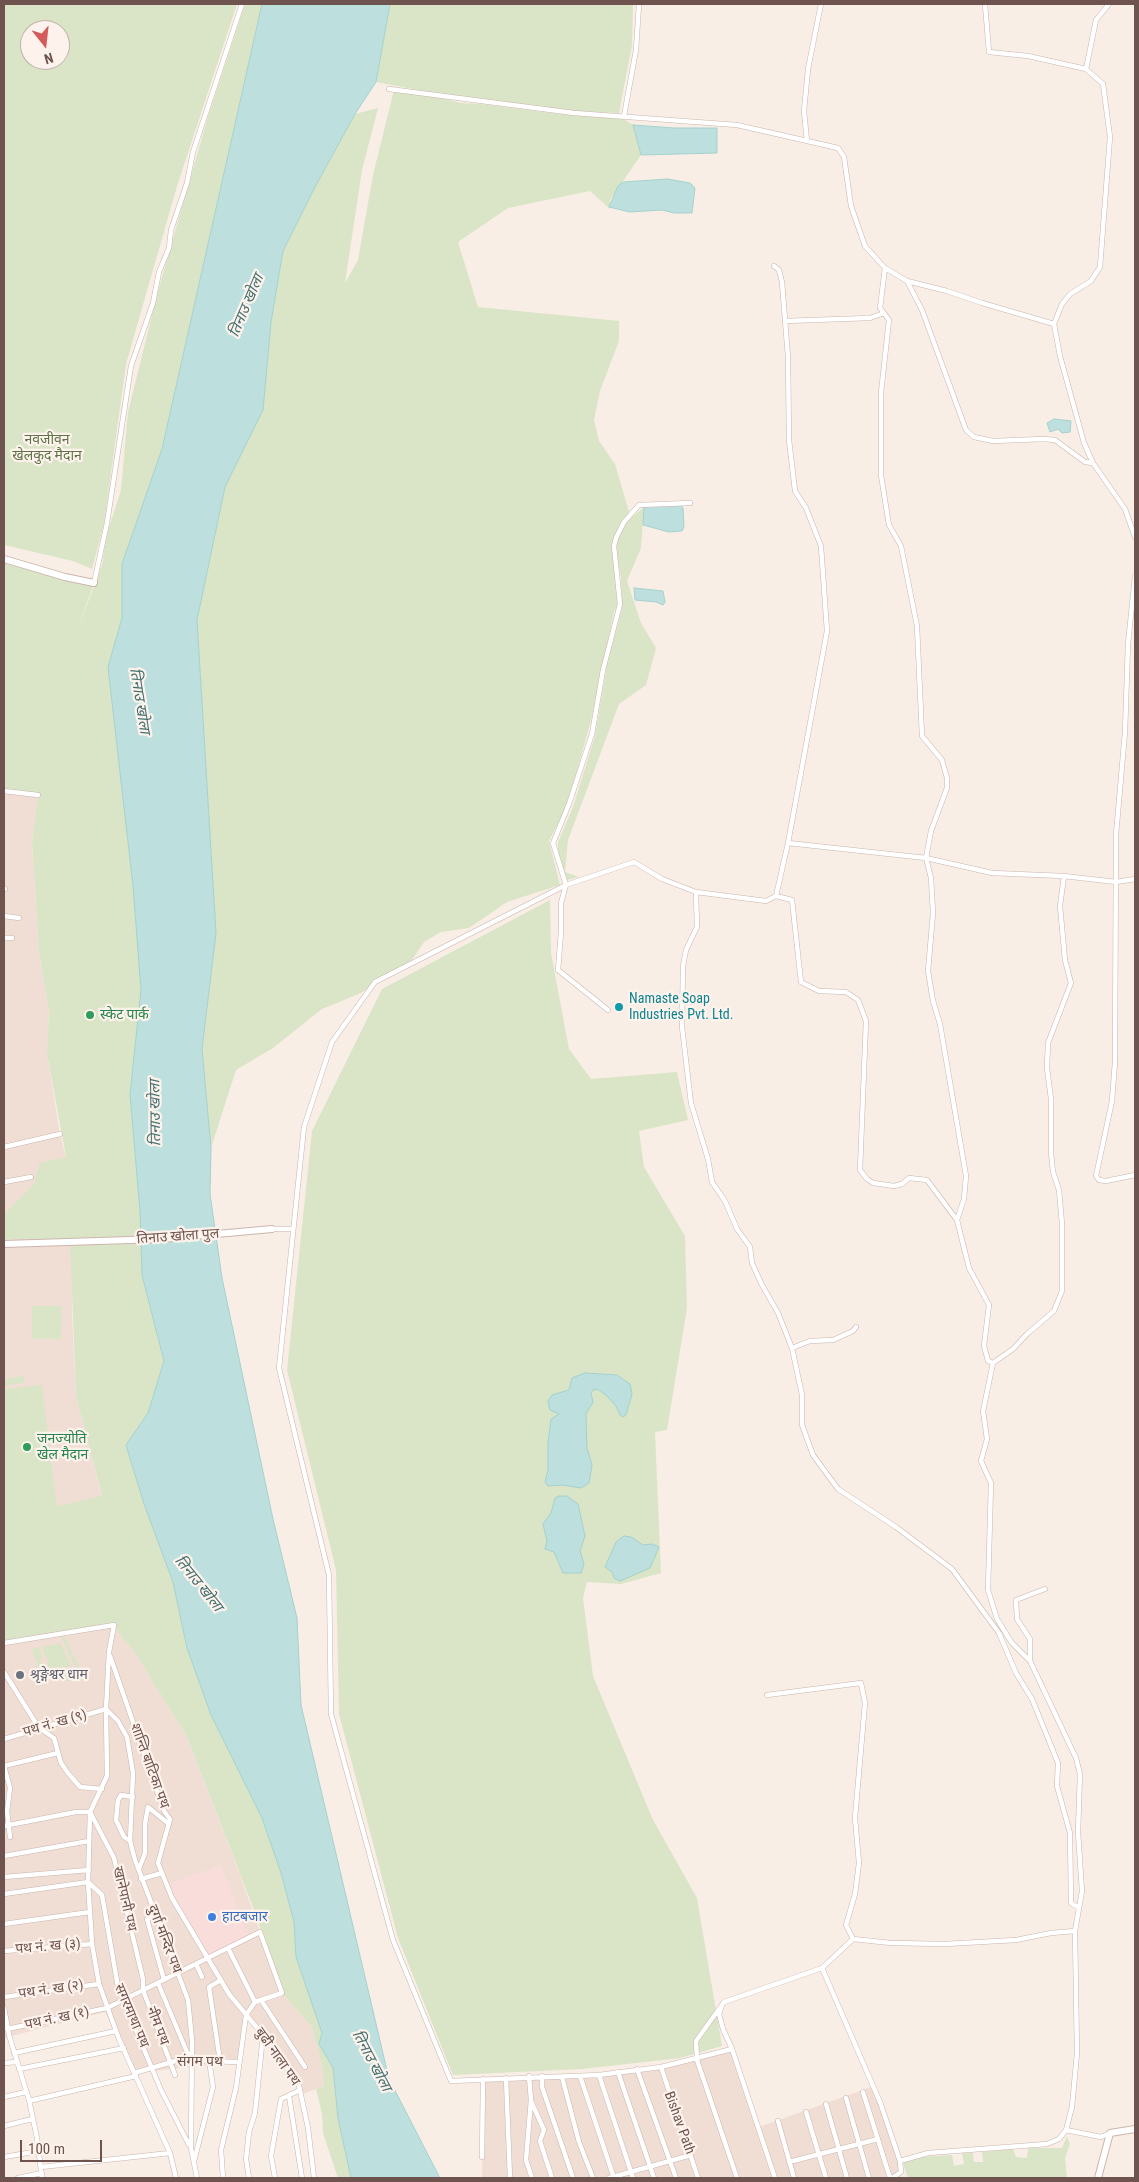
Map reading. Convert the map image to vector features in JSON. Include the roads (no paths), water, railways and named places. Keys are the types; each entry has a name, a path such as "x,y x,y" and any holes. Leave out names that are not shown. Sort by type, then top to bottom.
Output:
{"street":[{"path":"4,559 64,577 94,583 107,523 131,366 153,303 159,272 169,248 170,230 187,183 196,144 242,4"},
{"path":"624,116 636,50 639,4"},
{"path":"807,142 804,102 808,69 821,4"},
{"path":"985,4 989,52 1028,56 1086,69 1103,84 1110,137 1100,267 1091,281 1070,294 1062,304 1054,324 1060,356 1084,443 1093,463 1125,509 1135,538"},
{"path":"1086,69 1096,20 1109,4"},
{"path":"389,89 574,113 737,125 838,148 844,157 851,206 865,246 885,268 908,281 1054,324"},
{"path":"774,266 779,270 782,282 789,440 795,491 812,520 821,546 827,631 788,843 776,896"},
{"path":"885,268 880,308 889,320 881,393 881,474 889,525 901,546 917,626 922,736 942,760 948,778 947,788 931,831 926,858 931,878 933,913 928,971 932,1001 940,1024 966,1176 964,1199 957,1220"},
{"path":"908,281 922,310 966,430 974,437 993,441 1055,440 1085,462 1093,463"},
{"path":"785,321 870,318 884,313"},
{"path":"608,1010 558,970 562,932 560,903 566,885 553,843 592,734 604,670 620,604 614,546 616,538 624,522 639,505 690,503"},
{"path":"1135,576 1128,644 1124,732 1116,835 1112,1100 1096,1176 1099,1180 1106,1181 1135,1175"},
{"path":"4,791 38,795"},
{"path":"788,843 926,858 992,874 1064,876 1116,882 1135,879"},
{"path":"732,2050 697,2060 661,2067 598,2075 529,2076 451,2081 393,1940 331,1714 329,1575 278,1368 304,1127 332,1042 375,982 566,885 634,862 662,879 696,892 766,901 776,896 792,900 801,982 819,991 846,992 858,1000 866,1021 860,1170 867,1179 874,1183 894,1186 902,1184 909,1178 927,1180 957,1220 969,1268 989,1306 984,1346 988,1361 993,1362"},
{"path":"900,2161 928,2153 1047,2144 1059,2140 1066,2130 1072,2107 1077,2053 1074,1931 1082,1891 1078,1832 1080,1774 1076,1758 1030,1661 1012,1643 997,1619 988,1590 991,1483 981,1461 987,1439 983,1411 993,1362 1014,1349 1027,1334 1054,1311 1062,1291 1062,1224 1059,1190 1053,1172 1051,1154 1051,1099 1047,1068 1048,1043 1071,983 1065,960 1060,906 1064,876"},
{"path":"696,892 697,927 686,950 683,966 682,1027 691,1103 708,1159 712,1182 729,1208 736,1229 750,1246 752,1262 758,1278 778,1313 792,1348 802,1395 802,1424 813,1455 838,1490 896,1527 952,1569 999,1633 1016,1673 1032,1699 1058,1763 1057,1786 1070,1833 1071,1904 1079,1908"},
{"path":"4,916 19,918"},
{"path":"4,938 12,938"},
{"path":"4,1147 60,1134"},
{"path":"4,1182 31,1177"},
{"path":"272,1230 293,1229"},
{"name":"तिनाउ खोला पुल","path":"4,1244 84,1243 272,1230"},
{"path":"792,1348 810,1341 833,1340 856,1327"},
{"path":"1030,1661 1030,1639 1017,1619 1016,1600 1045,1589"},
{"path":"4,1643 114,1626 109,1652 106,1709 107,1776 90,1812 88,1882 92,1944 99,1984 107,2008 170,2153 174,2178"},
{"name":"शान्ति बाटिका पथ","path":"109,1652 164,1811 170,1819 158,1863 172,1898 207,1959 229,1994 246,2015"},
{"path":"4,1672 39,1728 54,1738 64,1768 80,1787 102,1789"},
{"path":"767,1695 861,1684 865,1703 855,1818 859,1863 855,1894 846,1925 853,1939"},
{"name":"पथ नं. ख (९)","path":"4,1737 106,1709"},
{"name":"दुर्गा मन्दिर पथ","path":"106,1709 118,1721 127,1737 133,1772 134,1797 130,1841 138,1870 188,2000 192,2041 190,2059 190,2148 197,2178"},
{"path":"10,1837 6,1825 10,1788 4,1766 58,1752"},
{"path":"130,1841 124,1837 116,1820 118,1800 121,1795 134,1797"},
{"path":"138,1870 145,1853 145,1824 148,1807 169,1824"},
{"path":"6,1825 76,1812 90,1812"},
{"name":"खानेपानी पथ","path":"90,1812 114,1858 143,1979 143,1990"},
{"path":"4,1856 89,1841"},
{"path":"4,1878 89,1870"},
{"path":"141,1879 162,1873"},
{"path":"4,1894 88,1882"},
{"name":"सगरमाथा पथ","path":"88,1882 102,1895 114,1976 138,2031 151,2068 190,2148"},
{"path":"4,1924 90,1912"},
{"path":"155,1916 147,1919 164,1980"},
{"path":"737,2178 697,2060 696,2041 724,2002 822,1968 853,1939 891,1943 946,1944 1016,1940 1074,1931"},
{"name":"पथ नं. ख (१)","path":"6,2033 107,2008 260,1932 282,1993 261,2000"},
{"name":"पथ नं. ख (३)","path":"4,1951 92,1944"},
{"path":"228,1948 255,2002"},
{"path":"196,1964 202,1977"},
{"path":"822,1968 880,2102 900,2161 902,2172 891,2178 863,2092"},
{"path":"220,2061 209,1987 221,1980"},
{"path":"158,1983 190,2059"},
{"name":"पथ नं. ख (२)","path":"4,1997 99,1984"},
{"name":"नीम पथ","path":"143,1990 174,2075"},
{"path":"246,2015 255,2002 261,2000 306,2067"},
{"path":"724,2002 719,2014 775,2178"},
{"path":"4,2008 6,2033 29,2101 42,2176 18,2178"},
{"name":"बुढी नाला पथ","path":"246,2015 264,2035 290,2070 300,2090 308,2128 314,2178"},
{"name":"बुढी नाला पथ","path":"223,2178 221,2150 236,2088 238,2062 246,2015"},
{"path":"14,2053 116,2031"},
{"path":"249,2178 246,2159 249,2132 255,2113 264,2035"},
{"path":"19,2069 124,2048"},
{"name":"संगम पथ","path":"29,2101 135,2075 170,2061 190,2059 238,2062"},
{"path":"194,2163 213,2087 209,2060"},
{"path":"4,2063 17,2062"},
{"name":"Bishav Path","path":"661,2067 698,2178"},
{"path":"637,2069 676,2178"},
{"path":"618,2072 654,2178"},
{"path":"598,2075 633,2178"},
{"path":"529,2076 530,2100 526,2160 532,2178"},
{"path":"542,2076 542,2087 573,2178"},
{"path":"580,2076 613,2178 691,2155"},
{"path":"562,2077 579,2142 593,2178"},
{"path":"506,2078 510,2178"},
{"path":"482,2157 483,2079"},
{"path":"275,2178 272,2156 281,2099 300,2090"},
{"path":"4,2097 26,2092"},
{"path":"289,2096 302,2178"},
{"path":"846,2098 869,2178"},
{"path":"530,2100 544,2130 540,2141 552,2178"},
{"path":"826,2104 847,2178"},
{"path":"806,2112 826,2178"},
{"path":"4,2126 32,2119"},
{"path":"778,2121 794,2178"},
{"path":"1066,2130 1101,2137 1110,2133 1135,2129"},
{"path":"1098,2178 1110,2133"},
{"path":"789,2162 878,2139"},
{"path":"4,2157 39,2151"},
{"path":"41,2167 170,2153"}],"water":[{"name":"तिनाउ खोला","path":"262,4 390,4 376,82 355,114 283,251 271,322 263,410 225,487 197,620 216,933 202,1049 211,1148 210,1194 222,1278 273,1519 297,1618 301,1705 389,2079 440,2178 351,2178 338,2118 333,2068 319,2044 322,2033 296,1957 294,1922 281,1873 262,1818 211,1715 187,1648 173,1582 144,1504 126,1445 148,1413 164,1361 142,1275 140,1211 130,1094 141,990 133,886 108,667 122,618 122,564 162,449"},
{"path":"633,125 674,128 717,128 717,153 641,155"},
{"path":"668,179 690,183 695,188 692,213 674,213 662,210 630,212 609,207 618,186 623,182"},
{"path":"1054,419 1071,421 1070,432 1062,433 1058,429 1050,432 1047,423"},
{"path":"680,504 683,508 684,527 682,531 669,532 643,525 644,507"},
{"path":"634,588 663,591 665,602 663,605 656,602 635,600"},
{"path":"585,1373 617,1375 630,1384 632,1394 626,1415 623,1417 620,1415 616,1406 607,1396 594,1389 591,1393 593,1402 586,1414 587,1448 592,1465 589,1483 581,1488 563,1485 548,1486 545,1482 548,1470 548,1443 551,1419 559,1414 550,1410 548,1401 552,1395 569,1390 572,1378"},
{"path":"567,1496 578,1504 585,1536 580,1551 584,1564 581,1573 563,1573 554,1552 545,1549 547,1541 543,1524 551,1513 555,1498"},
{"path":"624,1536 631,1537 643,1545 652,1544 659,1547 650,1568 620,1581 614,1578 612,1572 605,1567 616,1542"}],"place":[{"name":"Namaste Soap Industries Pvt. Ltd.","path":"619,1007"},
{"name":"स्केट पार्क","path":"90,1015"},
{"name":"जनज्योति खेल मैदान","path":"27,1447"},
{"name":"श्रृङ्गेश्वर धाम","path":"20,1675"},
{"name":"हाटबजार","path":"212,1917"}],"park label":[{"name":"नवजीवन खेलकुद मैदान","path":"47,448"}]}
